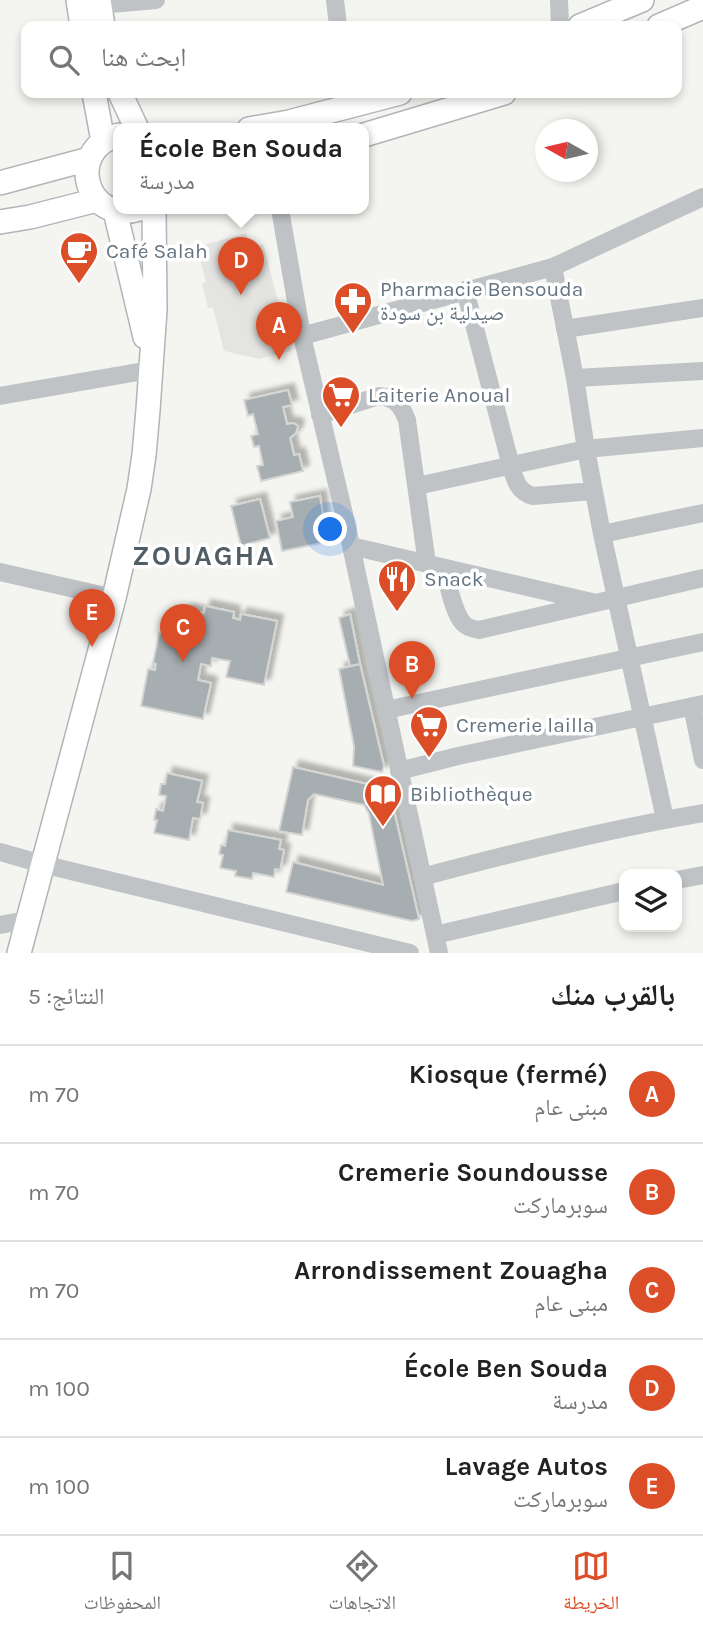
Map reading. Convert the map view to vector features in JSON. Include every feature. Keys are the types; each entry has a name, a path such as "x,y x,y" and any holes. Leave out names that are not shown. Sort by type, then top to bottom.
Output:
{"main road":[{"path":"592,21 642,0"},
{"path":"671,21 703,7"},
{"path":"95,98 104,145 87,169 88,182 93,195 113,207"},
{"path":"122,98 133,123"},
{"path":"369,133 487,98"},
{"path":"283,123 349,99"},
{"path":"0,183 104,145"},
{"path":"0,222 106,205"},
{"path":"106,205 150,366"},
{"path":"19,953 114,598 139,489 144,455 156,286 154,214"}],"street":[{"path":"95,8 156,0"},
{"path":"334,0 337,21"},
{"path":"559,0 560,21"},
{"path":"302,336 553,267 703,197"},
{"path":"281,214 302,336 351,546 437,944 523,914 619,892"},
{"path":"553,267 575,378 593,491 665,819"},
{"path":"465,290 511,466 520,489 525,494 541,496 593,491"},
{"path":"565,329 703,308"},
{"path":"0,396 150,366"},
{"path":"575,378 703,371"},
{"path":"320,415 379,396 396,401 402,408 407,420 417,486 435,566 463,623 470,628 490,628 703,578"},
{"path":"417,486 586,449 703,438"},
{"path":"602,534 703,513"},
{"path":"351,546 595,603"},
{"path":"0,572 114,598"},
{"path":"386,710 703,642"},
{"path":"399,771 698,705 703,760"},
{"path":"422,877 513,853 703,813"},
{"path":"0,852 410,953"},
{"path":"682,879 703,875"},
{"path":"0,925 27,920"}],"shaded area":[{"path":"246,233 250,247 263,244 291,351 259,359 224,351 213,308 208,308 202,283 206,282 197,247"}],"building":[{"path":"288,390 292,405 283,407 287,424 298,426 296,433 290,438 294,455 299,454 303,471 261,481 257,466 263,465 259,446 254,447 251,436 258,434 253,414 248,416 244,400"},
{"path":"320,496 324,523 318,524 322,543 282,551 276,521 293,517 290,502"},
{"path":"260,499 270,538 241,546 231,506"},
{"path":"205,606 234,612 233,618 240,620 241,614 277,621 264,685 226,677 230,661 212,658 211,666 201,664 198,680 211,683 203,719 141,706 148,669 155,670 156,664 153,663 159,633 168,635 170,621 187,610 204,613"},
{"path":"350,614 360,664 350,666 339,618"},
{"path":"360,664 384,766 382,772 353,766 354,746 339,669"},
{"path":"293,767 389,789 419,919 412,921 286,892 293,862 383,885 369,814 364,805 314,794 308,800 302,835 279,831"},
{"path":"167,773 202,781 197,802 203,803 200,819 193,818 189,840 154,833 156,809 163,811 166,796 159,795"},
{"path":"228,830 281,840 279,849 284,850 280,870 275,869 274,877 253,873 252,879 235,876 236,871 220,868 223,855 219,854 221,845 225,846"}],"place":[{"name":"Café Salah","path":"79,285"},
{"name":"École Ben Souda","path":"241,295"},
{"name":"Pharmacie Bensouda صيدلية بن سودة","path":"353,335"},
{"name":"Kiosque (fermé)","path":"279,360"},
{"name":"Laiterie Anoual","path":"341,429"},
{"name":"Snack","path":"397,613"},
{"name":"Lavage Autos","path":"92,647"},
{"name":"Arrondissement Zouagha","path":"183,662"},
{"name":"Cremerie Soundousse","path":"412,699"},
{"name":"Cremerie lailla","path":"429,759"},
{"name":"Bibliothèque","path":"383,828"}],"district":[{"name":"ZOUAGHA","path":"204,555"}]}
